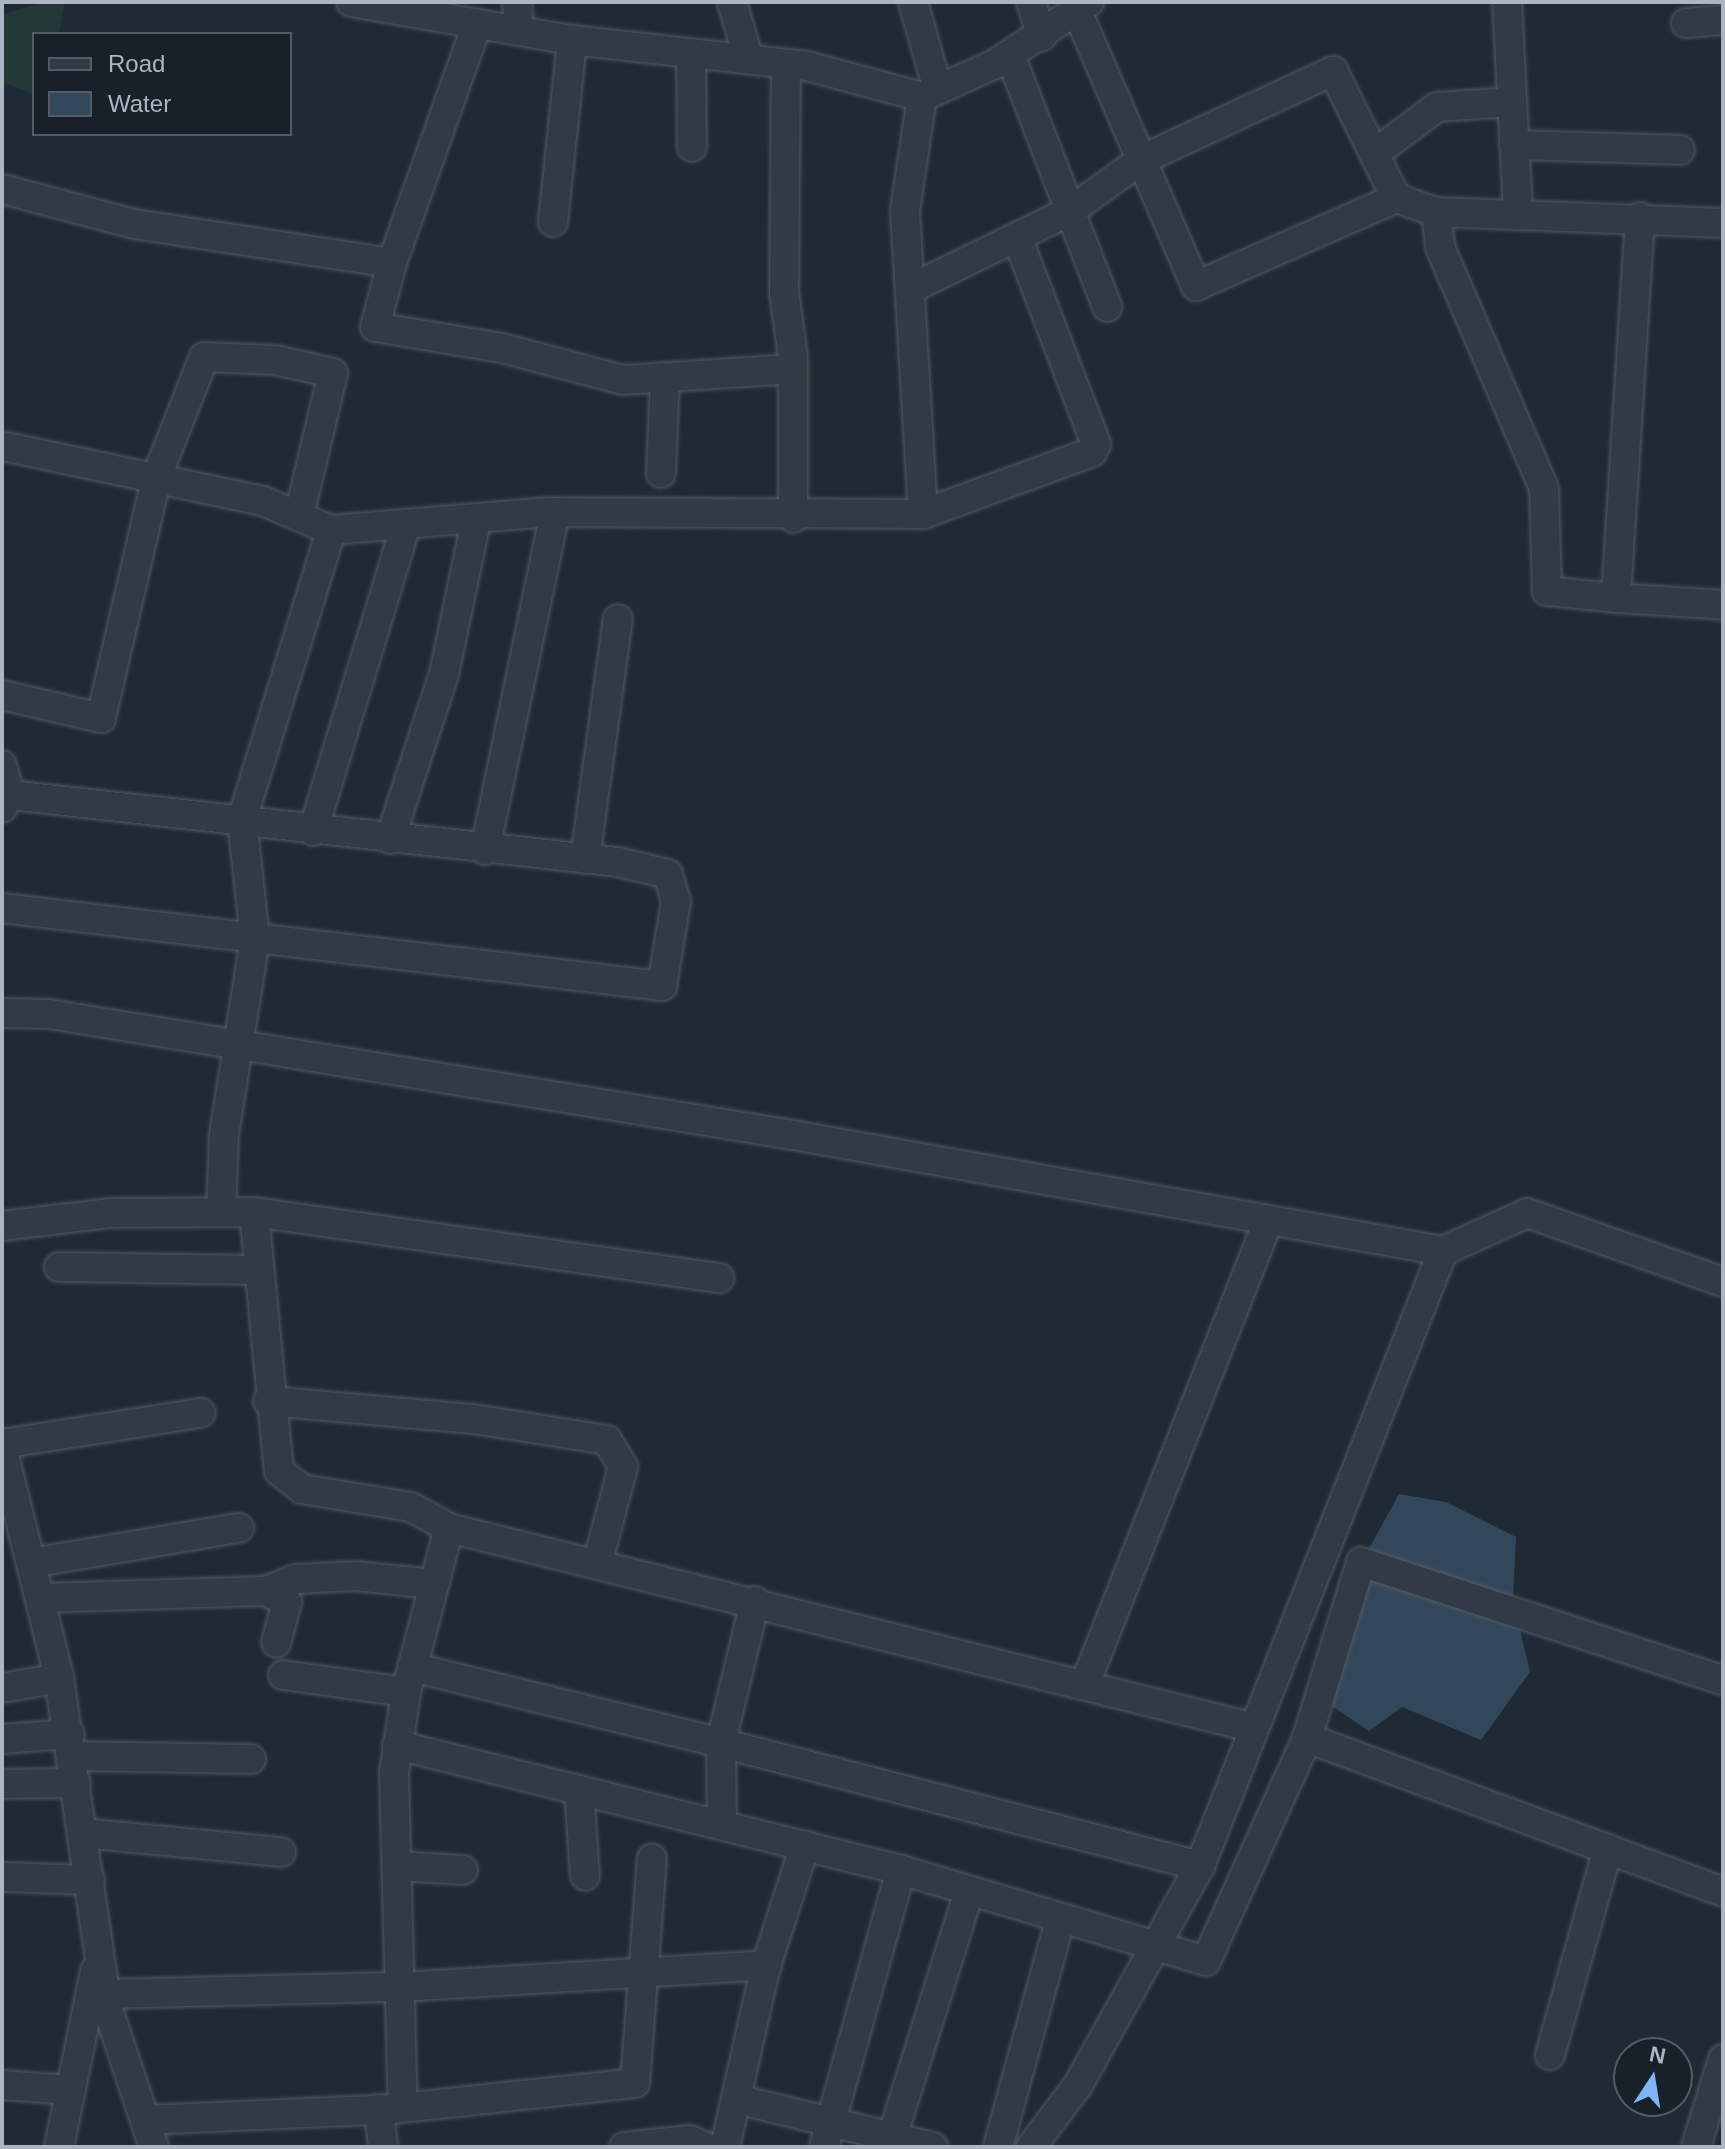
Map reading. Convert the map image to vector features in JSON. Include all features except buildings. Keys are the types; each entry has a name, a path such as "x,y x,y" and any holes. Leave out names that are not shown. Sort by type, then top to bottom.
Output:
{"street":[{"path":"351,2 572,40 786,64 930,93 1010,55 1083,7 1141,160 1196,286 1396,198 1436,212 1640,217 1723,223"},
{"path":"517,2 519,31"},
{"path":"732,2 749,60"},
{"path":"913,2 930,93 907,174 923,514"},
{"path":"1031,2 1042,36"},
{"path":"1507,2 1518,215"},
{"path":"1686,23 1723,20"},
{"path":"477,24 392,263 375,327 502,348 623,380 793,369"},
{"path":"553,222 572,40"},
{"path":"691,53 692,147"},
{"path":"1010,55 1107,307"},
{"path":"786,64 784,292 793,369 793,518"},
{"path":"912,288 1070,211 1141,160 1333,71 1396,198"},
{"path":"1374,154 1437,107 1512,102"},
{"path":"1514,145 1680,150"},
{"path":"2,189 134,224 392,263"},
{"path":"1436,212 1440,247 1544,489 1547,591 1723,605"},
{"path":"1616,598 1640,217"},
{"path":"2,446 157,476 299,516 331,530 405,529 555,512 793,518 923,514 1092,452 1096,444 1017,237"},
{"path":"2,695 101,718 157,476 204,357 275,360 333,373 299,516"},
{"path":"661,473 665,377"},
{"path":"485,850 555,512"},
{"path":"390,839 444,674 476,521"},
{"path":"313,831 405,529"},
{"path":"221,1212 237,1046 255,939 242,820 331,530"},
{"path":"585,859 618,619"},
{"path":"2,765 6,802 242,820 313,831 585,859 668,874 676,901 662,986 2,908"},
{"path":"2,1013 237,1046 1443,1251 1527,1213 1723,1282"},
{"path":"254,1212 268,1401 285,1480 411,1507 449,1528 598,1561 1251,1727"},
{"path":"2,1226 109,1213 254,1212 719,1278"},
{"path":"1085,1684 1269,1220"},
{"path":"1031,2147 1078,2085 1200,1866 1251,1727 1443,1251"},
{"path":"59,1267 257,1270"},
{"path":"268,1401 473,1419 607,1440 623,1467 598,1561"},
{"path":"154,2147 106,1994 59,1678 40,1598 20,1549 2,1446 201,1413"},
{"path":"20,1549 239,1528"},
{"path":"383,2147 391,2108 400,1987 397,1745 409,1680 449,1528"},
{"path":"397,1745 901,1870 1060,1921 1158,1943 1206,1961 1307,1738 1361,1562 1723,1680"},
{"path":"40,1598 266,1591 296,1579 355,1576 435,1584"},
{"path":"266,1591 287,1602 276,1643"},
{"path":"722,1824 721,1743 755,1601"},
{"path":"283,1675 409,1680 721,1743 1200,1866"},
{"path":"2,1688 59,1678"},
{"path":"1307,1738 1723,1892"},
{"path":"2,1739 73,1757 251,1759"},
{"path":"2,1784 73,1757"},
{"path":"579,1790 585,1876"},
{"path":"83,1833 281,1852"},
{"path":"725,2147 767,1965 805,1845"},
{"path":"1550,2055 1608,1849"},
{"path":"145,2120 391,2108 635,2083 652,1859"},
{"path":"397,1866 463,1870"},
{"path":"828,2135 901,1870"},
{"path":"2,1877 90,1880"},
{"path":"890,2142 969,1892"},
{"path":"998,2147 1060,1921"},
{"path":"59,2147 99,1948"},
{"path":"106,1994 400,1987 644,1969 767,1965"},
{"path":"1696,2147 1723,2059"},
{"path":"2,2085 71,2090"},
{"path":"736,2099 828,2135 933,2147"},
{"path":"624,2147 690,2140 706,2147"}],"green space":[{"path":"45,2 65,2 59,32 32,32 32,94 2,82 2,14"}],"water":[{"path":"1399,1494 1446,1502 1516,1537 1513,1600 1530,1672 1481,1740 1402,1707 1369,1731 1323,1700 1333,1614"}]}
